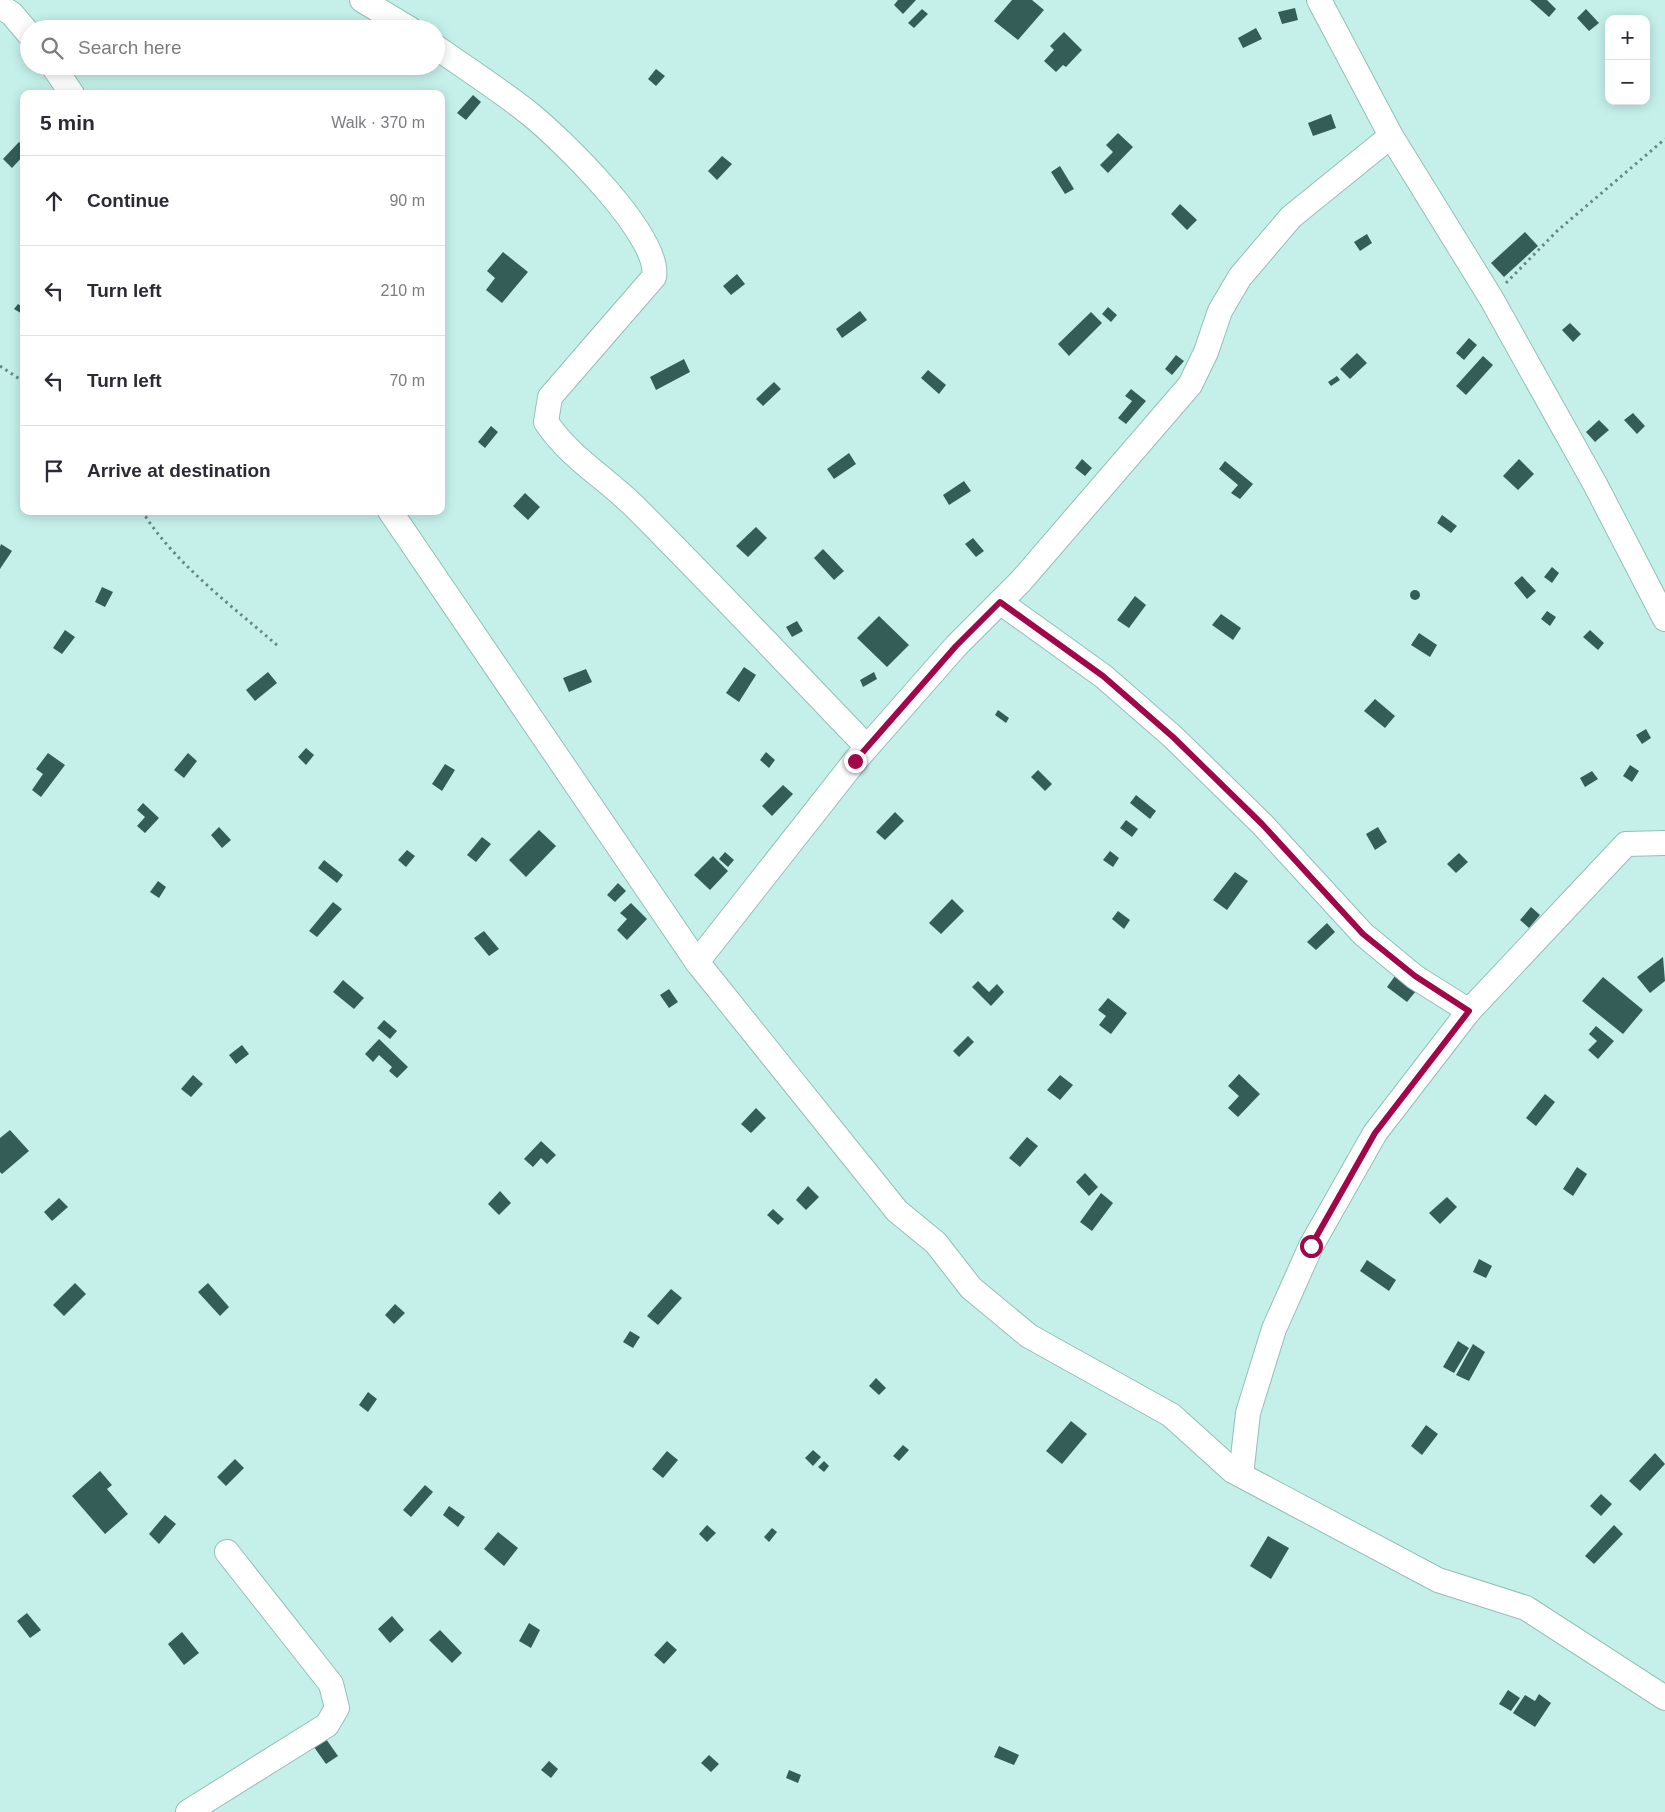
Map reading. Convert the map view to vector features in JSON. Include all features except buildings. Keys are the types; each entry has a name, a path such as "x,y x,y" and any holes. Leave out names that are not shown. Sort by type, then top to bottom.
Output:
{"street":[{"path":"362,0 395,20"},
{"path":"1319,0 1391,136 1491,298 1595,484 1665,619"},
{"path":"0,6 12,14 20,23"},
{"path":"445,54 530,114 594,174 643,238 656,267 654,277 550,397 546,422 556,437 578,460 634,506 867,747"},
{"path":"59,75 69,90"},
{"path":"697,962 867,747 956,646 1021,581 1190,385 1206,352 1220,311 1240,277 1291,217 1391,136"},
{"path":"393,515 697,962 897,1212 936,1243 971,1288 1029,1336 1171,1415 1233,1471 1438,1580 1526,1608 1665,1698"},
{"path":"1000,602 1103,676 1173,737 1262,824 1363,934 1415,976 1469,1011"},
{"path":"1241,1474 1248,1413 1274,1329 1311,1246 1375,1133 1469,1011 1626,844 1665,843"},
{"path":"188,1812 327,1725 337,1708 331,1684 227,1552"}],"path":[{"path":"1491,298 1557,231 1665,139"},
{"path":"0,366 20,379"},
{"path":"144,515 151,526 196,573 278,646"}],"route":[{"path":"855,761 956,646 1000,602 1103,676 1173,737 1262,824 1363,934 1415,976 1469,1011 1375,1133 1311,1246"}]}
